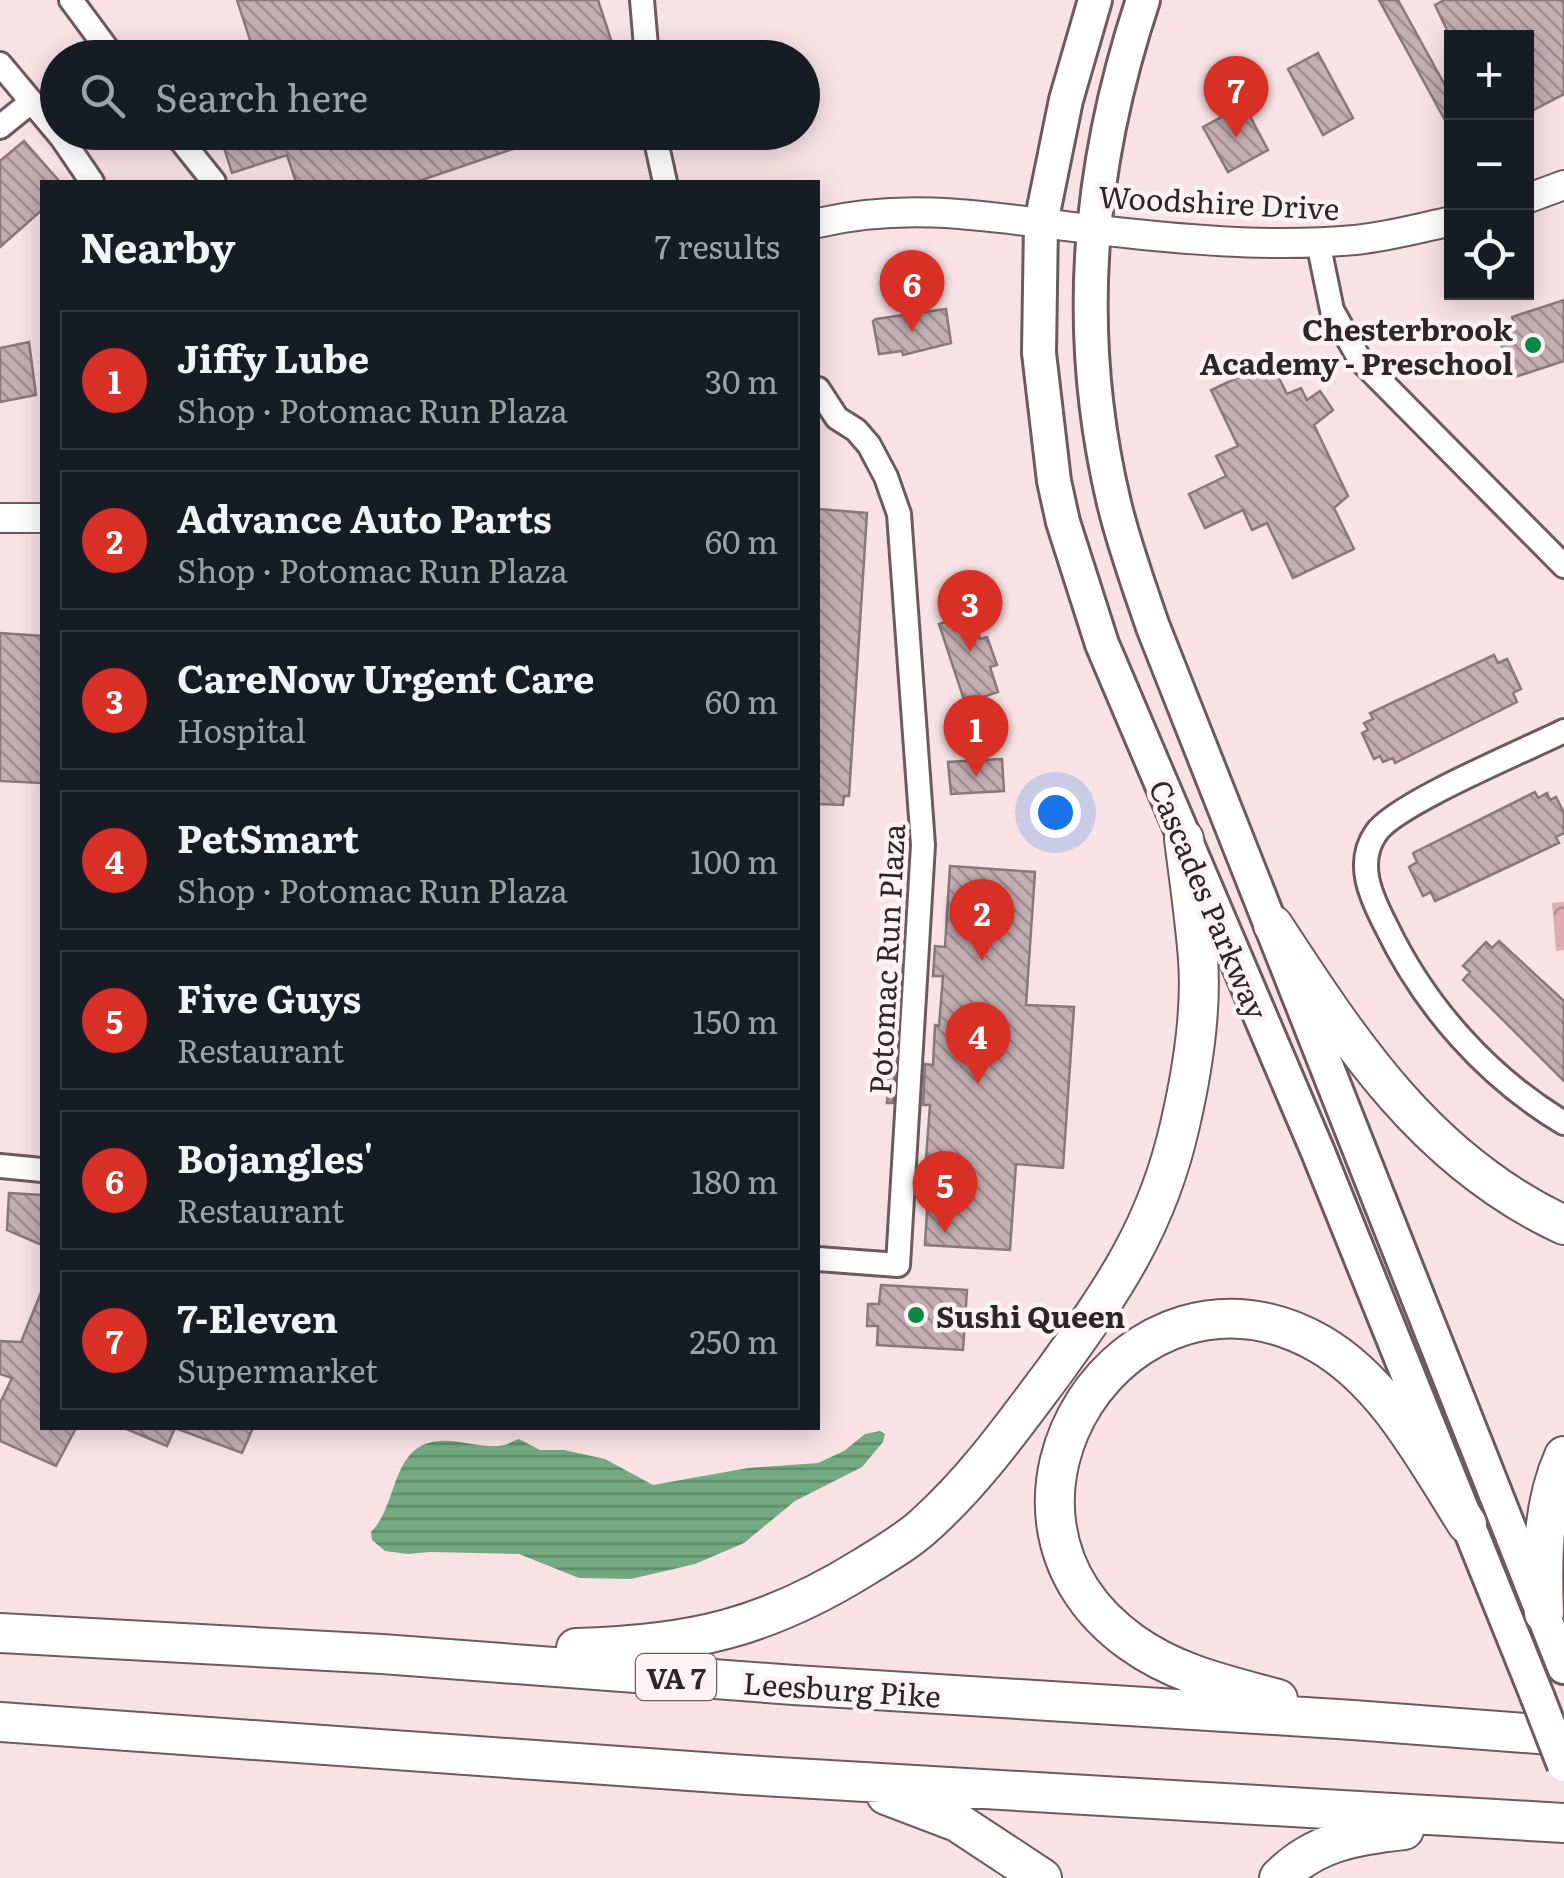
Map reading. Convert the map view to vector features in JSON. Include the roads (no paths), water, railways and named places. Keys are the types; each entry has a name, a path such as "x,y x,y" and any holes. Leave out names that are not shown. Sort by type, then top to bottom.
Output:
{"highway":[{"path":"382,1654 639,1646 726,1632 765,1619 839,1583 925,1526 1010,1431 1108,1298 1157,1206 1180,1126 1197,1004 1198,963 1184,838"},
{"path":"1273,925 1361,1056 1408,1111 1487,1180 1564,1225"},
{"path":"1353,1720 1185,1674 1128,1640 1098,1612 1066,1559 1056,1508 1060,1457 1084,1400 1110,1368 1162,1334 1222,1320 1283,1328 1321,1344 1359,1374 1399,1418 1468,1524"},
{"path":"1544,1613 1545,1532 1550,1494 1564,1456"},
{"name":"Leesburg Pike","path":"0,1633 382,1654 794,1686 1564,1736"},
{"path":"0,1722 830,1780 909,1802 957,1822 1042,1878"},
{"path":"746,1775 1564,1823"},
{"path":"1279,1878 1299,1860 1336,1841 1508,1819"}],"main road":[{"name":"Cascades Parkway","path":"1096,0 1066,100 1041,223 1040,367 1063,522 1102,644 1318,1152 1564,1765"},
{"name":"Cascades Parkway","path":"1143,0 1108,122 1093,229 1089,293 1099,420 1114,504 1152,627 1564,1667"}],"street":[{"path":"72,0 101,40"},
{"path":"642,0 645,40"},
{"path":"0,64 40,112"},
{"path":"0,128 31,102"},
{"path":"70,150 91,180"},
{"path":"188,150 212,180"},
{"path":"658,150 665,180"},
{"path":"1534,196 1564,185"},
{"name":"Woodshire Drive","path":"820,223 885,211 953,212 1093,229 1276,243 1359,240 1444,223"},
{"path":"1318,242 1332,310 1360,360 1564,566"},
{"name":"Potomac Run Plaza","path":"820,1259 898,1265 923,869 898,514 886,477 869,445 856,430 827,417"},
{"path":"0,518 40,518"},
{"path":"1564,731 1388,820 1367,848 1365,869 1376,908 1398,951 1445,1019 1513,1088 1564,1123"},
{"path":"0,1166 40,1170"}],"place":[{"name":"7-Eleven","path":"1236,138"},
{"name":"Bojangles'","path":"912,332"},
{"name":"Chesterbrook Academy - Preschool","path":"1533,345"},
{"name":"CareNow Urgent Care","path":"970,652"},
{"name":"Jiffy Lube","path":"976,777"},
{"name":"Advance Auto Parts","path":"982,961"},
{"name":"PetSmart","path":"978,1084"},
{"name":"Five Guys","path":"945,1233"},
{"name":"Sushi Queen","path":"916,1315"}]}
